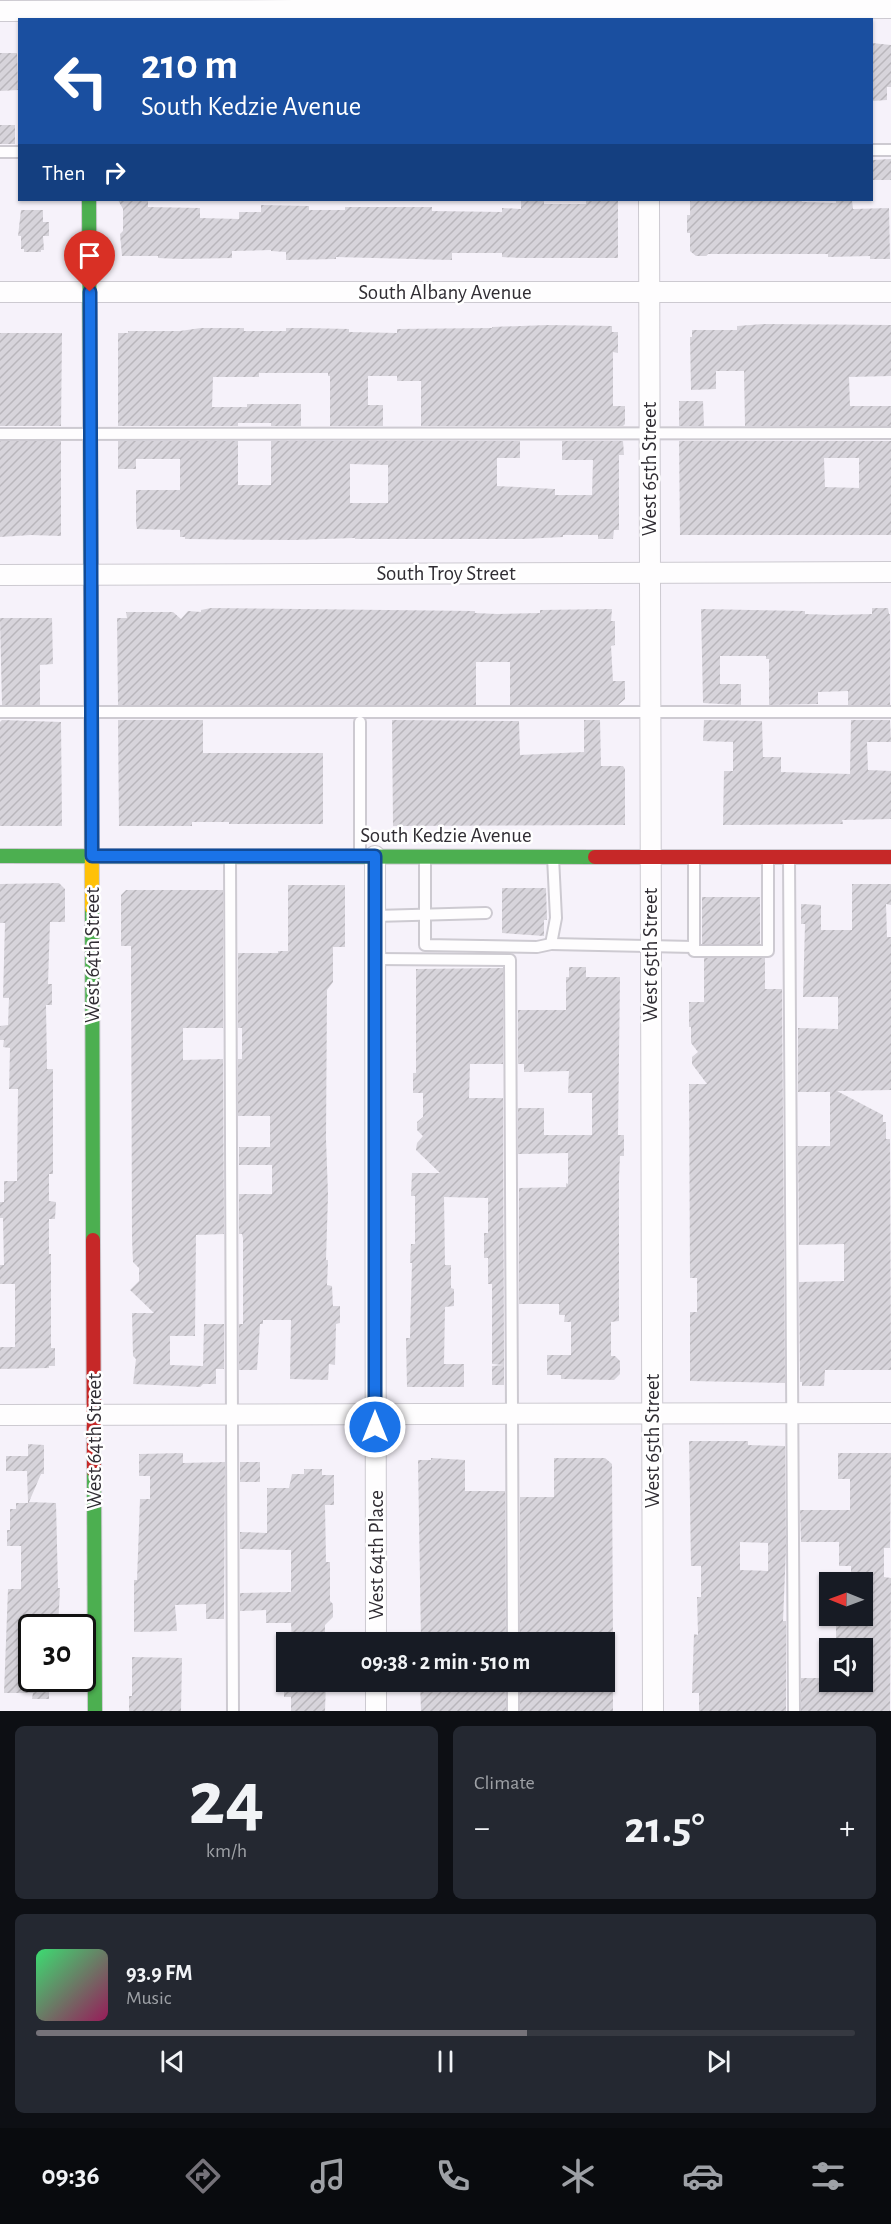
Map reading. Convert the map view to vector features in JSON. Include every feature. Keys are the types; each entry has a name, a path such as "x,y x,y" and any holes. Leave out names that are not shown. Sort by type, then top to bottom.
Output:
{"street":[{"path":"0,11 891,8"},
{"name":"West 64th Street","path":"90,201 95,1711"},
{"name":"West 65th Street","path":"649,201 653,1711"},
{"name":"South Albany Avenue","path":"0,292 891,292"},
{"name":"South Troy Street","path":"0,575 891,572"},
{"name":"South Kedzie Avenue","path":"0,855 891,857"},
{"name":"West 64th Place","path":"368,856 375,916 376,959 376,1632"},
{"path":"0,1415 891,1413"},
{"path":"376,1692 376,1711"}],"lane":[{"path":"873,150 891,150"},
{"path":"0,152 18,152"},
{"path":"0,434 891,433"},
{"path":"0,712 891,712"},
{"path":"360,722 368,856"},
{"path":"230,855 233,1711"},
{"path":"425,856 425,945 537,947 551,944 694,947"},
{"path":"551,944 556,918 553,856"},
{"path":"694,856 694,951 768,951 768,857"},
{"path":"789,856 794,1711"},
{"path":"375,916 486,913"},
{"path":"376,959 510,960 513,1632"},
{"path":"513,1692 513,1711"}],"building":[{"path":"873,43 891,45 891,87 887,87 887,100 873,101"},
{"path":"0,53 17,53 18,90 0,91"},
{"path":"0,125 15,125 15,144 0,144"},
{"path":"891,159 891,180 873,180 873,160"},
{"path":"119,201 148,201 148,207 200,208 200,218 239,219 239,212 261,212 261,205 309,206 309,210 345,210 345,207 432,207 432,211 502,212 502,208 521,209 521,201 544,201 544,204 586,204 586,201 618,201 618,258 521,258 502,257 502,253 452,253 452,260 336,257 336,259 286,260 286,252 271,250 232,251 232,258 181,259 158,258 158,256 122,256 120,234 123,231 123,209"},
{"path":"690,201 836,203 836,201 852,201 853,209 889,208 890,259 870,259 870,256 828,257 828,254 708,254 696,256 690,251 690,233 687,233 687,215 690,215"},
{"path":"21,210 43,210 43,222 49,222 49,236 43,236 44,250 41,252 24,252 24,249 21,249 21,236 18,236"},
{"path":"765,324 891,325 891,376 849,377 850,406 891,406 891,426 745,426 744,371 716,371 716,389 691,390 690,337 692,337 692,330 737,330 737,326"},
{"path":"548,325 612,326 612,332 618,332 618,353 613,352 613,406 625,406 623,426 421,426 421,381 397,381 397,376 368,376 368,405 383,405 383,426 330,426 330,376 328,373 259,373 259,377 213,377 212,407 247,407 247,404 301,404 301,426 238,423 238,426 118,426 118,333 201,328 286,331 286,328 306,328 397,333 397,329"},
{"path":"0,333 62,333 61,426 0,426"},
{"path":"679,401 703,401 704,426 679,426"},
{"path":"0,441 61,441 61,536 0,537"},
{"path":"118,441 238,441 238,485 271,485 271,441 520,441 520,458 497,458 497,486 555,489 555,495 592,495 593,460 562,460 562,441 623,441 624,455 619,455 619,530 614,530 613,539 598,539 598,535 563,535 563,537 524,539 185,539 185,537 180,537 180,530 137,529 136,523 136,490 180,490 180,459 136,459 136,469 118,469","holes":["350,464 388,465 388,503 350,503"]},
{"path":"679,441 891,441 891,535 680,535","holes":["824,458 859,458 859,488 825,487"]},
{"path":"211,608 475,611 475,613 497,614 540,613 540,610 612,609 611,621 615,621 615,645 611,646 613,681 625,681 625,699 618,705 510,705 510,662 476,662 476,705 118,705 117,618 127,618 126,612 173,612 181,619 188,611 201,612 201,610"},
{"path":"872,608 888,608 890,614 890,705 848,705 848,691 818,692 818,704 769,705 769,659 766,659 766,656 720,656 720,684 741,684 741,705 703,703 701,609 805,611 805,614 834,615 872,614"},
{"path":"0,618 52,618 53,664 40,665 40,705 2,705"},
{"path":"2,720 61,722 62,826 0,826 0,722"},
{"path":"118,720 203,720 203,753 323,753 323,824 192,822 192,826 119,826"},
{"path":"392,720 519,721 520,755 584,752 584,720 600,720 601,766 623,766 625,769 625,825 393,826"},
{"path":"704,720 762,721 763,757 781,757 781,772 850,774 851,720 890,720 891,742 867,742 868,770 891,771 891,819 842,820 843,824 723,825 724,771 733,771 733,742 703,741"},
{"path":"59,883 65,889 65,922 50,922 48,984 52,984 52,1005 46,1005 47,1069 53,1069 53,1174 49,1174 49,1201 56,1202 55,1219 49,1219 49,1254 51,1254 51,1348 55,1348 55,1366 0,1369 0,1347 15,1347 15,1284 0,1284 0,1265 4,1265 3,1218 0,1218 0,1202 4,1202 4,1181 17,1181 18,1089 9,1089 10,1048 3,1047 4,1040 0,1040 0,1026 8,1025 9,998 3,998 5,923 0,923 0,884"},
{"path":"852,884 891,884 891,905 886,904 887,937 891,937 891,1090 837,1091 883,1115 883,1122 886,1122 886,1139 890,1139 891,1370 825,1370 824,1386 802,1386 800,1382 799,1282 844,1281 844,1244 799,1245 798,1146 830,1146 830,1092 798,1092 798,1028 838,1029 838,997 803,997 805,924 801,924 801,904 821,905 821,930 852,930"},
{"path":"288,885 345,885 345,947 333,947 333,982 327,990 327,1285 332,1286 333,1306 340,1306 340,1323 336,1324 335,1365 329,1364 328,1380 290,1379 291,1320 263,1320 263,1324 260,1324 257,1370 239,1370 239,1324 243,1324 243,1238 242,1234 239,1234 239,1194 272,1194 272,1165 239,1165 239,1147 270,1147 270,1116 238,1116 238,1059 242,1059 242,1028 238,1028 238,953 288,951"},
{"path":"502,888 546,888 547,920 544,920 544,936 502,933"},
{"path":"126,890 223,890 223,1028 183,1028 183,1060 223,1059 224,1234 196,1235 195,1336 170,1336 170,1365 203,1366 204,1324 224,1324 224,1369 216,1369 216,1384 203,1384 200,1387 133,1384 136,1359 133,1356 132,1313 154,1313 130,1290 139,1281 139,1268 133,1262 132,1239 131,946 121,946 121,895"},
{"path":"702,897 760,897 760,944 702,944"},
{"path":"704,958 765,958 765,989 782,989 785,1383 690,1381 690,1312 697,1312 697,1278 690,1278 689,1084 707,1084 692,1064 692,1057 698,1052 691,1043 689,1002 704,1002"},
{"path":"569,967 586,967 586,977 620,977 618,1135 624,1135 624,1156 620,1156 619,1178 619,1321 611,1322 611,1356 615,1356 620,1361 620,1374 614,1380 561,1379 561,1375 547,1375 547,1355 571,1355 571,1322 564,1322 565,1315 559,1315 559,1304 519,1304 519,1188 566,1187 566,1183 568,1184 568,1153 518,1154 518,1108 544,1108 544,1135 592,1135 592,1093 568,1093 569,1071 524,1072 524,1064 518,1064 518,1010 566,1010 566,977 569,977"},
{"path":"503,968 503,1064 470,1064 469,1098 503,1098 504,1365 492,1364 492,1284 488,1284 488,1258 484,1258 484,1233 488,1233 488,1198 444,1197 445,1265 451,1265 454,1306 445,1307 444,1364 464,1364 464,1387 407,1387 406,1338 410,1338 411,1244 415,1244 415,1196 411,1196 412,1173 440,1173 416,1150 417,1143 423,1136 417,1130 417,1122 423,1117 423,1093 413,1093 413,1073 416,1073 416,969"},
{"path":"504,1365 504,1385 492,1385 492,1366"},
{"path":"689,1441 748,1441 748,1445 785,1446 786,1548 783,1621 786,1621 786,1711 699,1711 699,1693 692,1693 694,1634 698,1635 697,1597 701,1597 701,1566 691,1566","holes":["740,1542 768,1543 768,1571 740,1570"]},
{"path":"28,1444 44,1445 44,1474 41,1474 29,1502 56,1503 58,1588 60,1588 59,1614 18,1614 18,1692 49,1692 49,1699 32,1699 33,1693 4,1693 8,1589 21,1589 21,1546 7,1546 7,1530 10,1530 10,1509 16,1509 16,1503 28,1503 27,1471 6,1471 6,1456 28,1456"},
{"path":"183,1453 183,1463 225,1462 224,1619 206,1619 206,1604 175,1605 177,1631 134,1632 134,1580 137,1580 140,1499 150,1499 150,1476 139,1476 139,1454"},
{"path":"838,1453 891,1453 890,1548 884,1548 884,1577 891,1578 890,1711 801,1711 801,1678 819,1678 819,1692 873,1692 873,1638 836,1638 836,1626 873,1626 873,1572 851,1572 851,1566 839,1566 839,1542 801,1542 800,1510 850,1510 850,1479 838,1479"},
{"path":"431,1458 465,1460 465,1491 505,1491 506,1632 421,1632 418,1460 431,1460"},
{"path":"554,1458 605,1458 612,1464 613,1632 520,1632 520,1497 554,1497"},
{"path":"240,1462 260,1462 260,1482 240,1482"},
{"path":"304,1469 322,1469 322,1475 334,1475 334,1505 325,1505 326,1562 330,1562 330,1601 333,1604 333,1617 325,1625 325,1632 291,1632 291,1623 266,1623 266,1610 240,1611 240,1593 291,1592 291,1550 240,1549 240,1532 267,1533 267,1488 289,1488 292,1474 304,1474"},
{"path":"132,1657 182,1658 181,1711 129,1711 129,1696 132,1696"},
{"path":"284,1692 326,1692 325,1711 291,1711 291,1697 284,1697"},
{"path":"420,1692 506,1692 506,1711 421,1711"},
{"path":"520,1692 613,1692 613,1711 520,1711"}],"traffic: fast":[{"path":"89,201 91,596"},
{"path":"0,856 595,857"},
{"path":"92,908 93,1240"},
{"path":"94,1471 95,1711"}],"traffic: slow":[{"path":"91,596 92,908"}],"traffic: jam":[{"path":"595,857 891,857"},
{"path":"93,1240 94,1471"}],"route":[{"path":"90,292 92,856 375,856 375,1427"}]}
